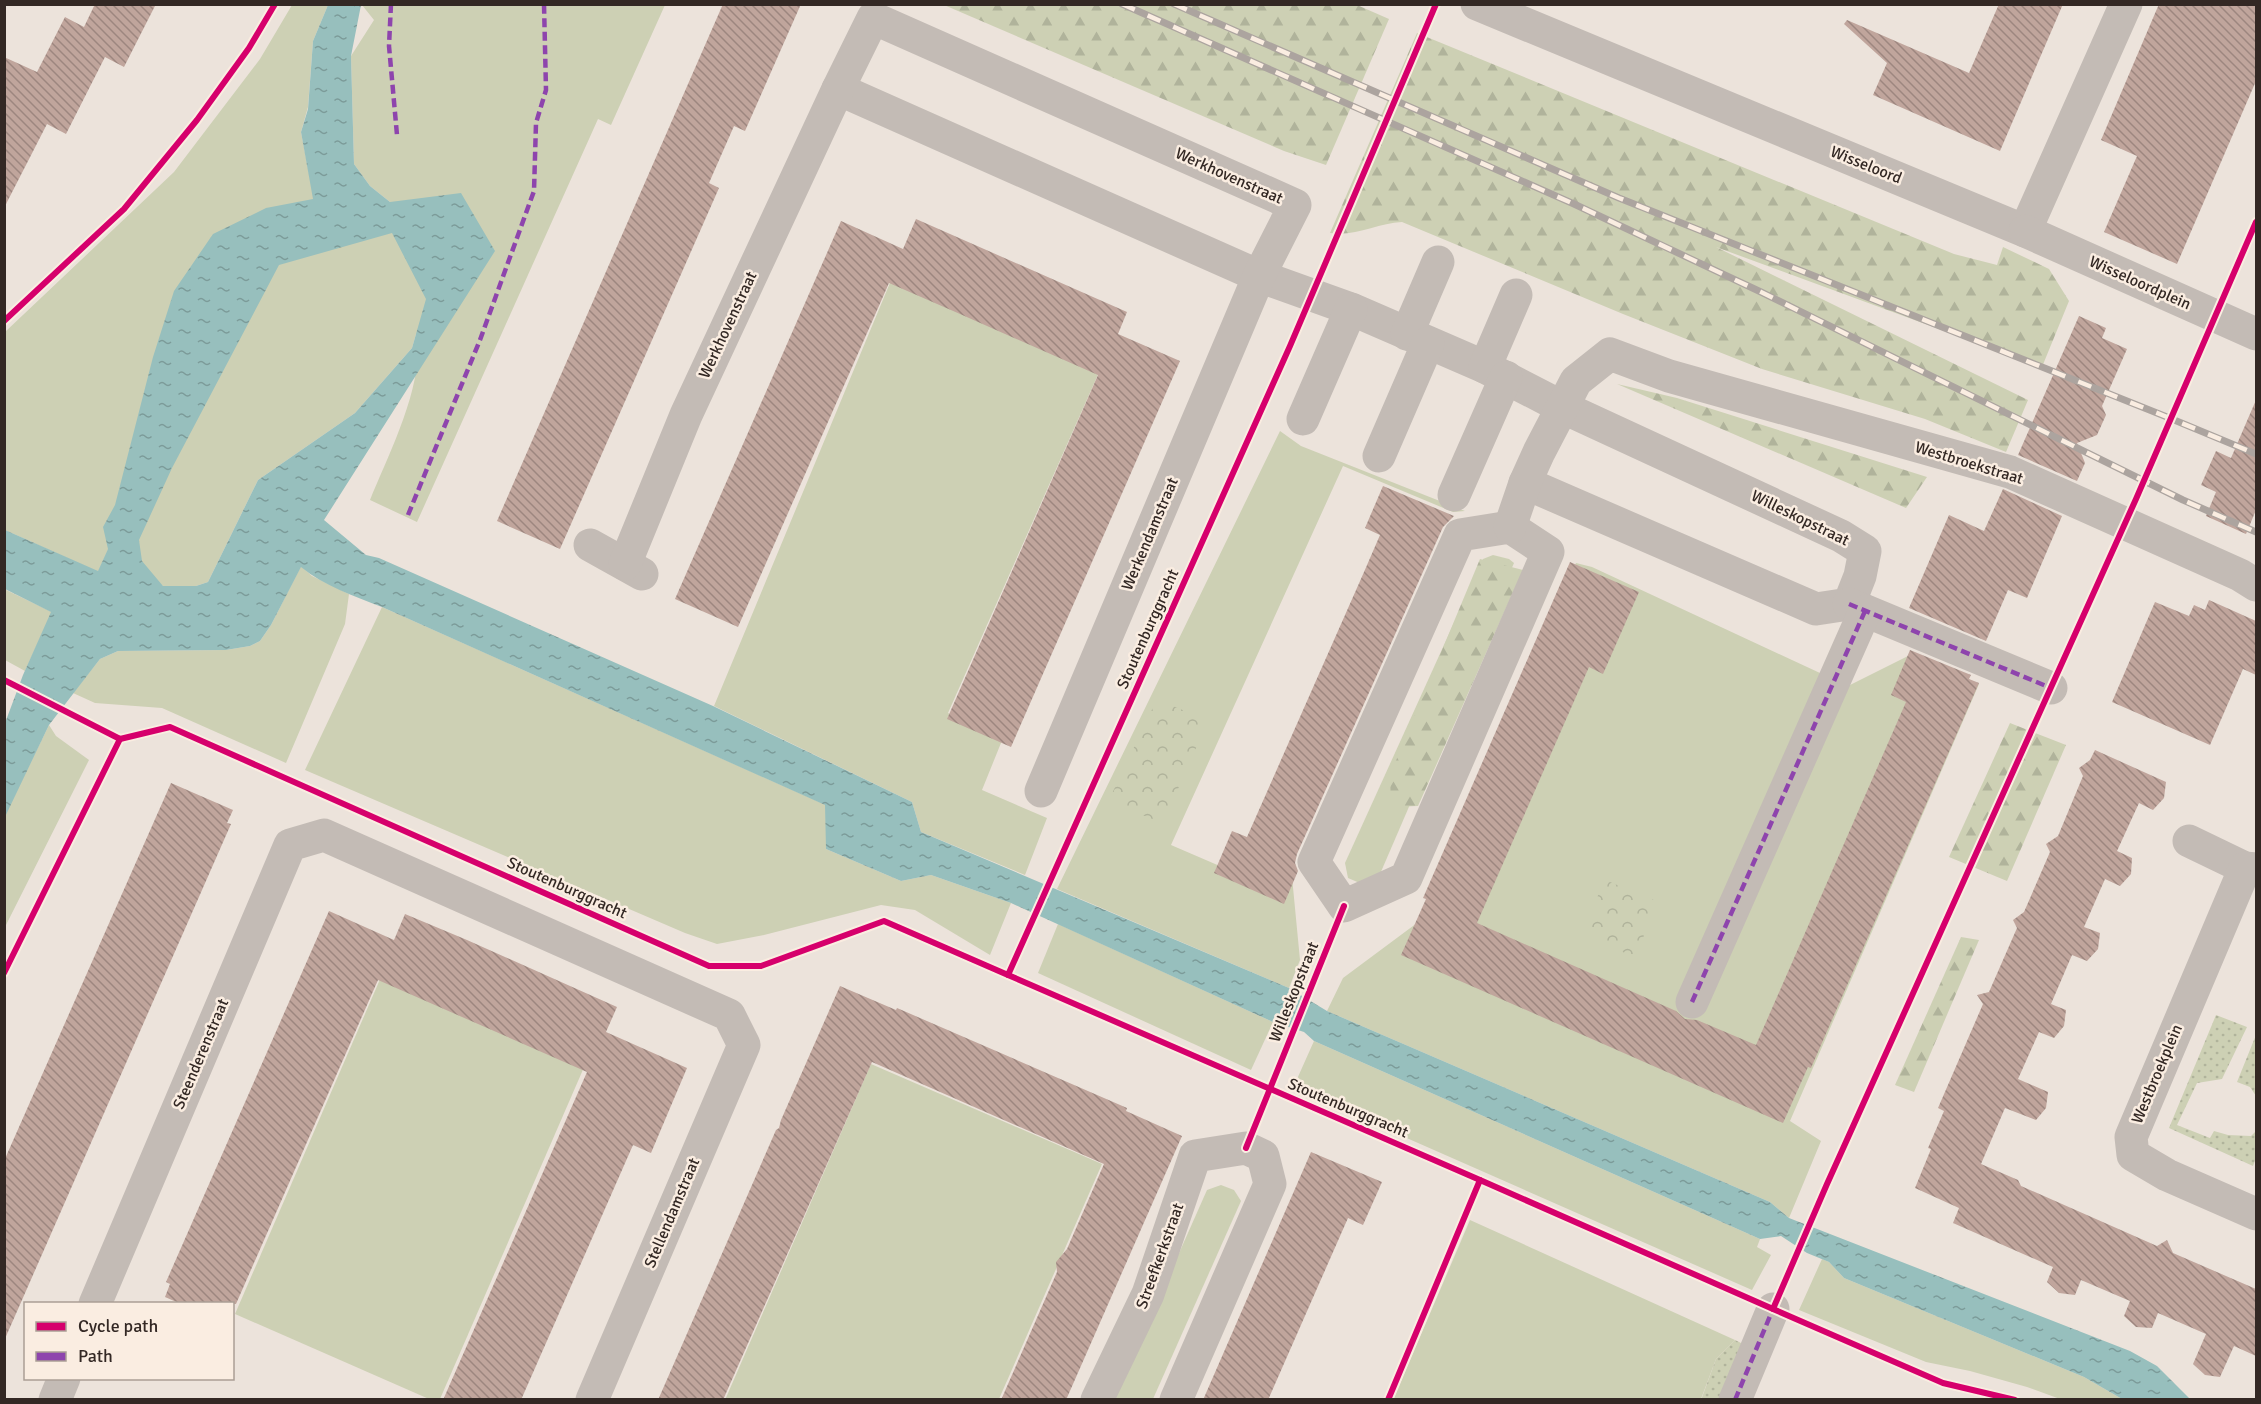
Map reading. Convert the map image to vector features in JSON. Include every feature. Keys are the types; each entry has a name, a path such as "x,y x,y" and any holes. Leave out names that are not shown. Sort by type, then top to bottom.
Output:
{"street":[{"name":"Wisseloord","path":"1477,4 2025,231"},
{"path":"2025,231 2126,4"},
{"name":"Werkhovenstraat","path":"590,545 633,569 686,415 873,18 1295,205 1259,276"},
{"path":"838,89 1259,276"},
{"name":"Wisseloordplein","path":"2025,231 2256,334"},
{"path":"1379,456 1418,338 1438,262"},
{"name":"Willeskopstraat","path":"1259,276 1351,309 1495,372 1562,407 1841,536 1865,551 1857,608"},
{"name":"Werkendamstraat","path":"1041,791 1259,276"},
{"path":"1454,495 1495,372 1516,295"},
{"path":"1303,419 1351,309"},
{"name":"Westbroekstraat","path":"1562,407 1576,381 1610,354 1669,376 2010,472 2248,580"},
{"path":"1510,527 1525,483 1562,407"},
{"path":"1525,483 1816,609 1857,608 2051,688"},
{"path":"1510,527 1548,552 1411,867 1406,878 1344,906 1314,861 1460,535 1510,527"},
{"path":"1692,1002 1857,608"},
{"name":"Stellendamstraat","path":"311,839 324,835 335,839 729,1014 736,1027 744,1045 592,1400"},
{"name":"Steenderenstraat","path":"99,1293 290,844 311,839"},
{"name":"Westbroekplein","path":"2189,841 2251,869 2131,1137 2133,1155 2167,1175 2256,1214"},
{"name":"Streefkerkstraat","path":"1097,1400 1148,1294 1195,1156 1246,1148 1263,1156 1270,1184 1176,1400"},
{"path":"1735,1400 1773,1309"},
{"path":"55,1400 63,1380"}],"green space":[{"path":"292,5 328,5 313,41 308,107 301,132 324,251 392,232 390,202 370,186 354,164 351,56 374,20 362,5 665,5 611,125 598,119 417,522 370,500 411,396 418,353 416,334 412,348 355,413 258,480 208,582 196,586 163,586 108,550 98,572 5,530 5,332 174,172 260,59"},
{"path":"944,5 1357,5 1389,19 1326,165 1284,151"},
{"path":"1417,33 1954,254 1997,265 2003,247 2049,269 2069,301 2042,367 1716,247 2028,400 2006,452 1925,419 1762,369 1402,222 1357,232 1330,233"},
{"path":"892,278 1100,370 948,713 1003,738 982,790 1047,818 1025,875 921,832 912,802 714,706"},
{"path":"1617,384 1677,398 1927,477 1906,508"},
{"path":"1280,431 1301,446 1465,511 1453,512 1343,466 1171,845 1285,894 1292,877 1300,960 1289,988 1057,889"},
{"path":"1493,555 1509,559 1514,563 1377,881 1362,884 1348,878 1345,863 1483,559"},
{"path":"1480,559 1523,570 1418,806 1391,807 1390,775"},
{"path":"1576,563 1592,567 1848,686 1912,654 1979,684 1790,1121 1821,1141 1789,1218 1770,1202 1327,1011 1343,978 1417,923"},
{"path":"301,566 312,576 349,594 345,624 286,763 162,708 95,703 73,693 100,659 118,651 226,650 250,646 260,641 271,625"},
{"path":"4,589 52,612 25,671 5,660"},
{"path":"382,607 826,805 826,849 901,881 931,875 1011,903 990,955 915,910 881,905 764,935 717,944 685,933 305,770"},
{"path":"1157,699 1208,721 1163,823 1108,802"},
{"path":"2010,723 2066,745 2007,881 1949,857"},
{"path":"49,725 56,736 89,760 5,927 4,817"},
{"path":"1605,880 1656,901 1636,958 1581,933"},
{"path":"1058,924 1273,1022 1251,1070 1038,973"},
{"path":"1961,937 1979,940 1914,1092 1895,1085"},
{"path":"381,977 585,1065 440,1399 429,1399 235,1314"},
{"path":"2216,1015 2247,1027 2222,1079 2197,1083 2177,1125 2210,1138 2214,1131 2228,1135 2251,1136 2256,1131 2256,1158 2253,1166 2169,1128"},
{"path":"2256,1035 2256,1096 2250,1087 2237,1082"},
{"path":"1314,1041 1760,1239 1757,1247 1771,1255 1752,1290 1293,1088"},
{"path":"871,1064 1102,1164 999,1399 725,1400"},
{"path":"1221,1185 1234,1190 1241,1201 1153,1399 1114,1400 1207,1190"},
{"path":"1470,1220 1735,1340 1716,1359 1701,1399 1393,1400"},
{"path":"1822,1259 1829,1262 1844,1278 2084,1377 2122,1399 2060,1399 1970,1371 1926,1362 1799,1310"},
{"path":"1735,1340 1747,1346 1723,1399 1701,1400 1716,1359"}],"water":[{"path":"328,5 361,5 351,56 354,164 370,186 390,202 461,193 495,251 324,520 366,555 379,558 713,706 912,802 921,832 1289,988 1327,1011 1770,1202 1789,1218 2130,1351 2157,1366 2190,1399 2122,1399 2084,1377 1844,1278 1829,1262 1807,1253 1781,1236 1760,1239 1314,1041 1304,1032 1273,1022 1011,903 931,875 901,881 826,849 825,805 340,590 319,580 301,567 271,625 260,641 250,646 226,650 118,651 100,659 49,725 5,817 5,723 51,612 5,589 5,530 98,571 108,549 103,527 115,505 153,357 174,291 213,234 266,208 313,199 301,132 308,109 313,41","holes":["392,233 426,299 412,348 355,413 258,480 208,582 196,586 163,586 142,561 139,540 172,468 279,265"]}],"building":[{"path":"95,4 156,4 124,67 105,57 66,134 47,124 4,208 4,57 37,72 65,17 84,27"},
{"path":"723,4 801,4 745,131 734,126 709,183 719,188 560,549 497,521"},
{"path":"1999,4 2063,4 2000,151 1873,95 1887,63 1844,24 1847,20 1969,73"},
{"path":"2159,4 2256,4 2256,81 2177,264 2104,232 2137,156 2101,140"},
{"path":"916,219 1127,312 1118,334 1180,361 1011,747 947,719 1098,375 960,314 889,283 738,627 675,599 841,221 903,249"},
{"path":"2079,316 2106,328 2102,338 2127,349 2102,406 2106,415 2097,435 2077,443 2085,463 2077,481 2018,455"},
{"path":"2256,400 2256,510 2246,534 2206,516 2216,492 2201,485 2216,451 2231,458"},
{"path":"1383,486 1454,516 1443,527 1297,854 1295,863 1298,871 1284,904 1214,873 1232,831 1247,837 1364,572 1380,535 1365,528"},
{"path":"2003,489 2062,516 2027,598 2008,590 1986,641 1909,608 1949,515 1984,531"},
{"path":"1570,562 1639,592 1603,674 1589,667 1477,923 1676,1011 1685,1019 1697,1020 1756,1045 1906,702 1891,695 1910,650 1971,675 1969,679 1979,683 1811,1068 1808,1067 1783,1123 1401,955 1426,899 1423,898"},
{"path":"2209,600 2256,621 2256,675 2243,669 2210,745 2112,702 2155,602 2189,616 2194,605 2205,610"},
{"path":"2095,750 2166,782 2164,798 2153,810 2139,803 2117,851 2132,858 2131,874 2120,886 2105,879 2084,927 2100,933 2098,949 2087,961 2072,955 2051,1004 2066,1010 2064,1026 2054,1038 2039,1032 2018,1079 2048,1092 2046,1108 2036,1120 2005,1108 1981,1164 2018,1180 2021,1186 2157,1246 2167,1240 2173,1253 2256,1289 2256,1356 2234,1346 2220,1377 2205,1375 2193,1364 2206,1334 2158,1313 2152,1328 2136,1327 2124,1316 2130,1301 2081,1280 2075,1295 2059,1293 2047,1282 2053,1267 1953,1223 1959,1208 1915,1188 1931,1149 1928,1148 1944,1111 1938,1108 1983,1004 1977,995 1989,992 2017,928 2013,920 2024,912 2050,852 2046,844 2058,836 2083,776 2079,768 2090,760"},
{"path":"171,783 233,810 227,823 231,824 4,1341 4,1161"},
{"path":"329,911 394,940 405,914 467,940 617,1007 606,1032 687,1068 651,1153 633,1145 521,1400 443,1400 587,1072 378,980 236,1304 234,1302 176,1302 165,1297 170,1284 166,1282"},
{"path":"840,986 896,1010 897,1008 1127,1108 1126,1111 1182,1136 1066,1400 1001,1400 1057,1272 1056,1262 1067,1249 1104,1164 872,1062 723,1400 658,1400"},
{"path":"1311,1152 1382,1182 1363,1225 1348,1218 1268,1400 1203,1400"}],"railway":[{"path":"1122,4 1574,204 1761,292 2183,500 2256,532"},
{"path":"1174,4 1619,198 2256,454"}],"marked path":[{"path":"391,4 389,46 397,135"},
{"path":"408,515 480,340 534,191 536,123 546,90 544,4"},
{"path":"1849,604 2051,688"},
{"path":"1692,1002 1865,611"},
{"path":"1735,1400 1773,1309"}],"cycle path":[{"path":"4,321 124,209 197,120 249,48 275,4"},
{"name":"Stoutenburggracht","path":"120,739 170,727 709,966 761,966 884,921 1008,975 1290,346 1436,4"},
{"path":"1388,1400 1480,1180 1773,1309 1827,1184 2136,499 2256,222"},
{"path":"4,680 120,739"},
{"path":"4,973 120,739"},
{"path":"1246,1148 1344,906"},
{"name":"Stoutenburggracht","path":"1008,975 1480,1180"},
{"path":"1773,1309 1943,1383 2015,1400"}]}
